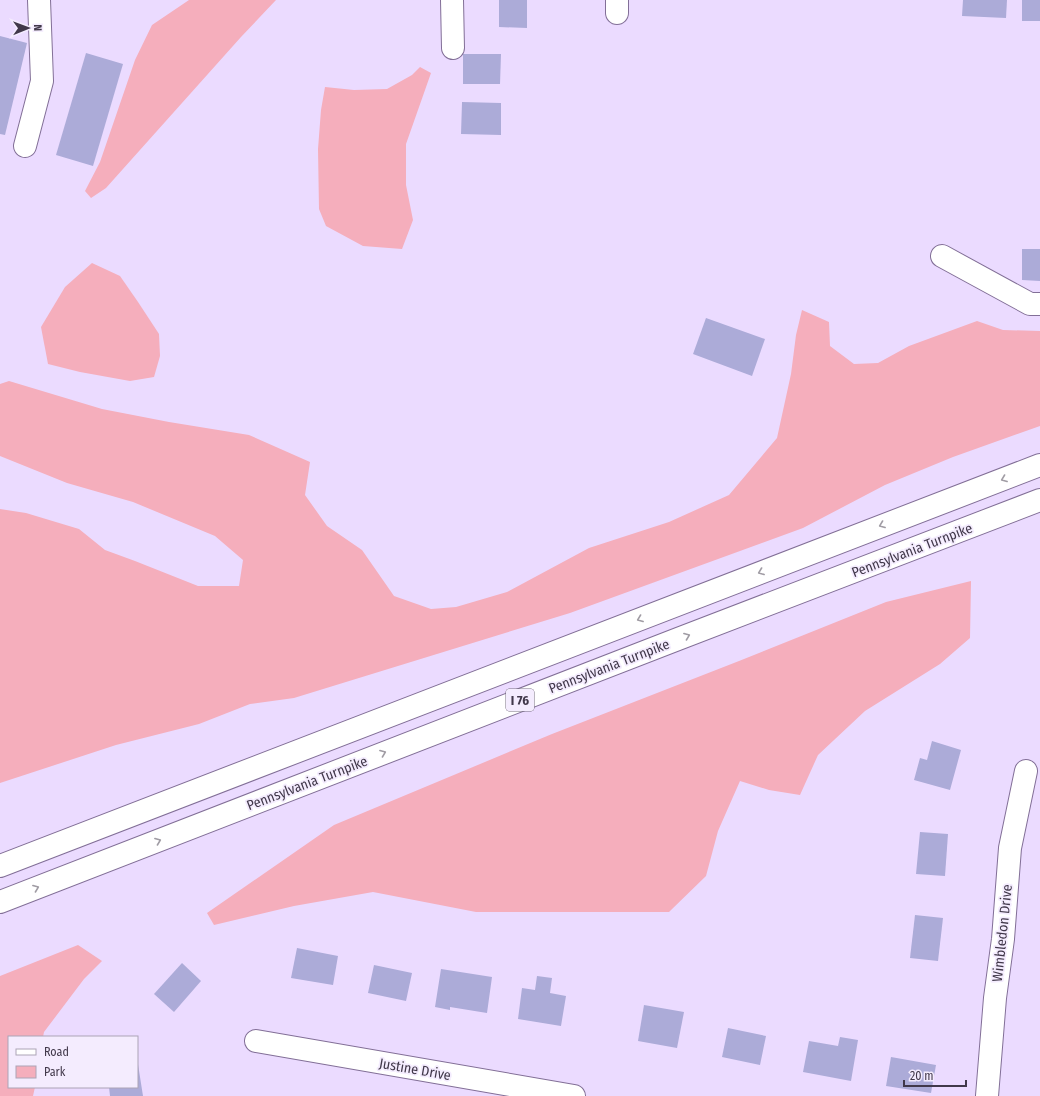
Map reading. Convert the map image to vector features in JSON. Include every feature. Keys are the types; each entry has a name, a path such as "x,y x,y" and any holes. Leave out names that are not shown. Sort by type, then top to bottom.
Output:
{"main road":[{"path":"25,146 42,81 40,0"},
{"path":"452,0 453,48"},
{"path":"942,256 1030,304 1040,304"},
{"name":"I 76","path":"0,866 1040,465"},
{"name":"Pennsylvania Turnpike","path":"0,902 1040,500"},
{"name":"Wimbledon Drive","path":"987,1096 995,998 1003,939 1010,848 1026,771"},
{"name":"Justine Drive","path":"256,1041 574,1096"}],"green space":[{"path":"189,0 276,0 106,188 91,198 85,191 100,162 135,60 152,25"},
{"path":"420,67 431,73 406,144 406,185 413,220 402,249 363,246 326,226 319,209 318,149 321,110 325,87 354,90 387,89 412,75"},
{"path":"92,263 120,276 159,334 160,356 154,377 130,381 80,372 48,364 41,327 65,287"},
{"path":"802,310 829,322 830,346 854,364 878,363 909,346 977,321 1003,330 1040,331 1040,426 953,457 885,485 803,528 570,613 294,698 250,704 199,724 116,745 0,783 0,509 26,513 79,529 105,550 198,586 239,586 243,560 215,536 133,502 67,483 0,456 0,384 9,381 102,409 249,435 310,462 305,495 327,526 362,550 394,596 431,609 456,607 507,592 589,548 669,522 729,495 777,438 791,374 796,335"},
{"path":"971,581 970,638 940,664 865,711 818,755 800,795 769,790 740,781 718,831 706,876 669,912 476,912 373,892 294,906 214,925 207,913 334,825 552,734 886,602"},
{"path":"78,945 102,961 84,979 44,1032 43,1036 8,1036 8,1088 35,1088 33,1096 0,1096 0,976"}],"building":[{"path":"499,0 527,0 527,28 499,27"},
{"path":"963,0 1007,0 1006,18 962,16"},
{"path":"1022,0 1040,0 1040,21 1022,21"},
{"path":"0,36 27,43 5,135 0,134"},
{"path":"86,53 123,64 93,166 56,155"},
{"path":"463,54 501,54 500,84 463,84"},
{"path":"462,102 501,103 501,135 461,134"},
{"path":"1022,249 1040,249 1040,281 1022,280"},
{"path":"706,318 765,339 752,376 693,354"},
{"path":"932,741 961,750 950,790 914,780 920,758 927,760"},
{"path":"920,832 948,834 945,876 916,874"},
{"path":"915,915 943,918 938,961 910,958"},
{"path":"297,948 338,956 333,985 291,978"},
{"path":"182,963 201,981 174,1012 154,994"},
{"path":"374,965 412,973 406,1001 368,993"},
{"path":"441,969 492,977 487,1013 450,1007 450,1010 435,1007"},
{"path":"537,976 552,978 550,993 566,996 561,1026 518,1019 522,988 535,990"},
{"path":"644,1005 684,1012 677,1048 638,1041"},
{"path":"728,1028 766,1036 760,1065 722,1057"},
{"path":"840,1037 858,1040 851,1081 803,1072 809,1041 838,1046"},
{"path":"891,1057 936,1065 931,1093 886,1086"},
{"path":"138,1064 143,1096 110,1096 109,1088 138,1088"}]}
